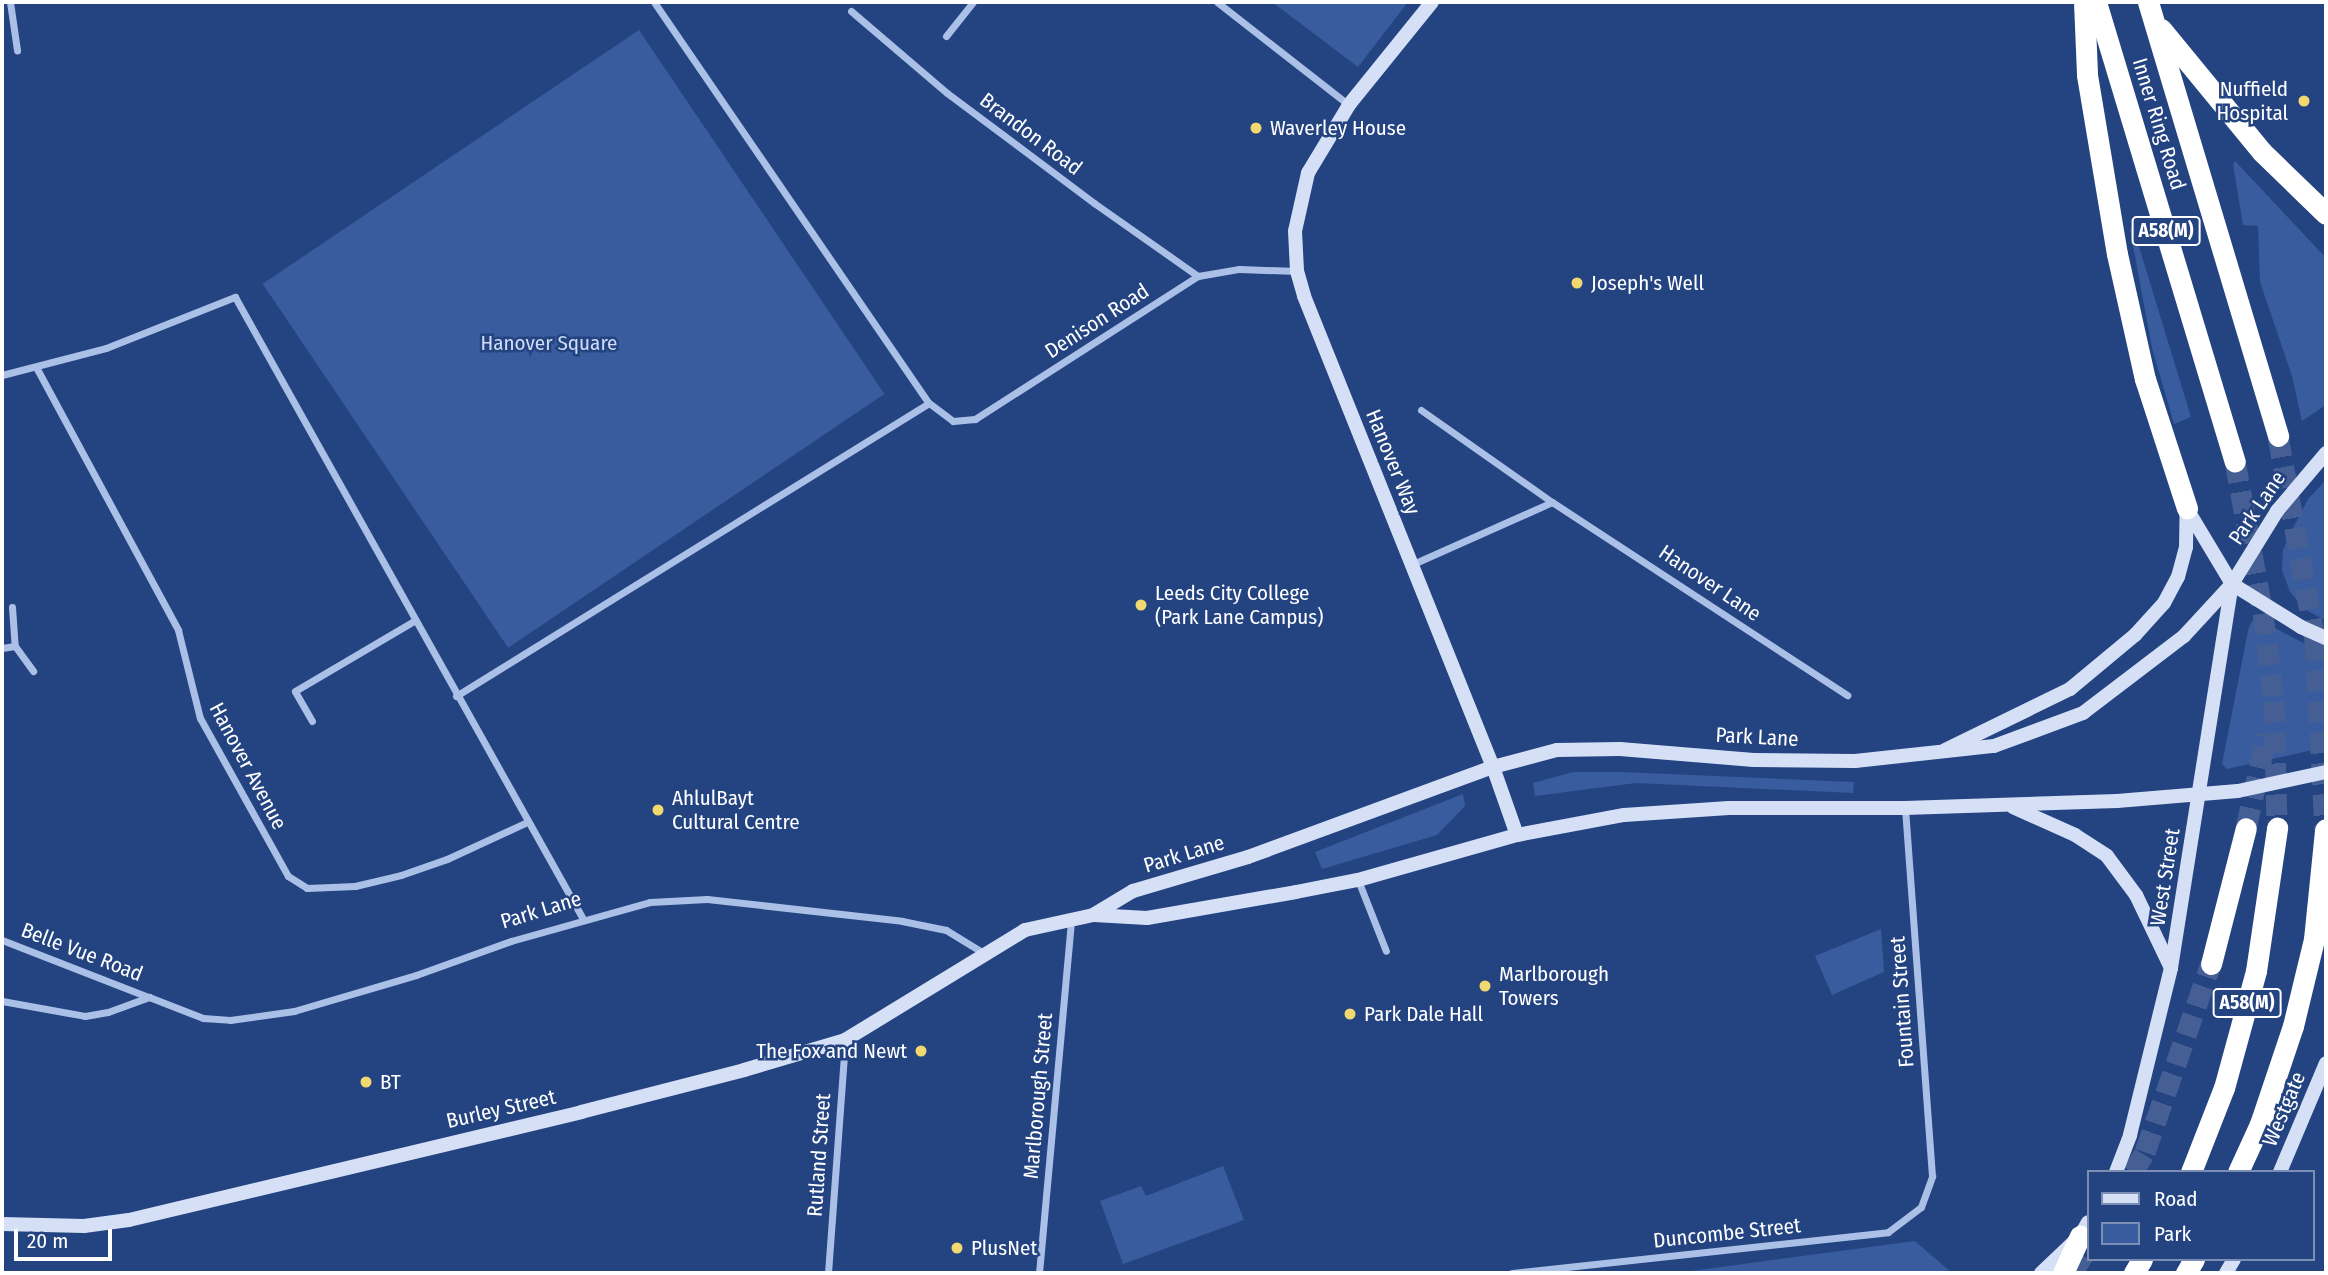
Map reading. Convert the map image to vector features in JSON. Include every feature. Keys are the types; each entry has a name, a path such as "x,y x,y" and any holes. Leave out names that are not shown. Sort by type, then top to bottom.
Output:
{"highway":[{"name":"A58(M)","path":"2084,2 2087,75 2117,254 2145,379 2187,508"},
{"name":"Inner Ring Road","path":"2096,2 2235,461"},
{"name":"A58(M)","path":"2151,10 2262,152 2326,214"},
{"name":"Inner Ring Road","path":"2151,10 2278,436"},
{"name":"A58(M)","path":"2211,964 2246,828"},
{"name":"A58(M)","path":"2192,1170 2224,1088 2256,971 2277,828"},
{"name":"A58(M)","path":"2239,1170 2260,1124 2293,1026 2314,939 2325,830"},
{"path":"2063,1273 2084,1228"}],"street":[{"path":"10,2 18,50"},
{"path":"456,696 929,404 654,2"},
{"path":"946,36 973,2"},
{"path":"1217,2 1349,105"},
{"name":"Hanover Way","path":"1433,2 1349,105 1307,173 1295,231 1297,271 1304,296 1413,564 1517,835"},
{"name":"Brandon Road","path":"852,11 947,93 1094,203 1198,276"},
{"name":"Denison Road","path":"929,404 953,421 975,419 1198,276 1239,269 1297,271"},
{"path":"2,374 106,348 235,298 583,919"},
{"name":"Hanover Avenue","path":"36,367 178,630 200,718 288,876 307,888 355,886 401,875 447,859 527,822"},
{"name":"Hanover Lane","path":"1421,410 1552,502 1847,695"},
{"name":"Park Lane","path":"149,997 203,1018 230,1020 294,1011 416,975 583,919 650,902 708,899 902,921 946,929 986,955 1025,930 1093,915 1133,891 1248,856 1493,767 1557,750 1620,749 1754,760 1830,761 1934,755 1994,746 2083,713 2184,636 2232,584 2277,511 2326,453"},
{"path":"1413,564 1552,502"},
{"path":"2187,508 2232,584 2301,627 2326,638"},
{"path":"1934,755 2070,688 2135,635 2164,603 2178,577 2186,547 2187,508"},
{"name":"West Street","path":"2117,1170 2130,1135 2171,968 2232,584"},
{"path":"12,607 15,646 33,671"},
{"path":"312,721 295,691 414,621"},
{"path":"2,648 15,646"},
{"name":"Park Lane","path":"1093,915 1147,918 1358,880 1517,835 1624,815 1729,808 1905,808 2200,795 2238,791 2326,772"},
{"path":"2008,805 2075,835 2107,856 2136,894 2171,968"},
{"name":"Fountain Street","path":"1905,808 1932,1176 1928,1193"},
{"path":"1358,880 1387,951"},
{"name":"Marlborough Street","path":"1039,1273 1071,921"},
{"name":"Belle Vue Road","path":"2,940 149,997"},
{"name":"Burley Street","path":"2,1224 84,1226 129,1220 581,1112 744,1070 845,1040 986,955"},
{"path":"2,1001 86,1016 108,1012 149,997"},
{"name":"Rutland Street","path":"828,1273 845,1040"},
{"name":"Westgate","path":"2281,1170 2326,1063"},
{"name":"Duncombe Street","path":"1512,1273 1888,1232 1921,1207 1928,1193"},
{"path":"2041,1273 2084,1228"}],"green space":[{"path":"1272,2 1408,2 1358,67"},
{"name":"Hanover Square","path":"639,30 884,394 508,648 263,284"},
{"path":"2235,161 2326,258 2326,405 2302,421 2292,376 2260,282 2258,226 2243,225 2233,164"},
{"path":"2133,227 2191,417 2174,424 2152,348 2130,229"},
{"path":"2326,480 2326,621 2303,608 2290,592 2282,570 2283,550 2291,532 2308,499"},
{"path":"2258,619 2326,655 2326,747 2227,769 2222,764 2248,631 2251,622"},
{"path":"1573,772 1854,782 1853,793 1636,783 1535,796 1533,783"},
{"path":"1463,794 1465,806 1437,835 1322,869 1315,852"},
{"path":"1881,929 1884,972 1832,995 1815,956"},
{"path":"1223,1166 1244,1220 1123,1264 1100,1201 1141,1186 1146,1196"},
{"path":"1915,1241 1952,1273 1676,1273"}],"tunnel":[{"path":"2278,436 2315,639 2325,830"},
{"path":"2235,461 2263,613 2274,701 2277,828"},
{"path":"2246,828 2267,734"},
{"path":"2134,1170 2145,1152 2211,964"},
{"path":"2072,1273 2086,1250"}],"place":[{"name":"Nuffield Hospital","path":"2304,101"},
{"name":"Waverley House","path":"1256,128"},
{"name":"Joseph's Well","path":"1577,283"},
{"name":"Leeds City College (Park Lane Campus)","path":"1141,605"},
{"name":"AhlulBayt Cultural Centre","path":"658,810"},
{"name":"Marlborough Towers","path":"1485,986"},
{"name":"Park Dale Hall","path":"1350,1014"},
{"name":"The Fox and Newt","path":"921,1051"},
{"name":"BT","path":"366,1082"},
{"name":"PlusNet","path":"957,1248"}]}
